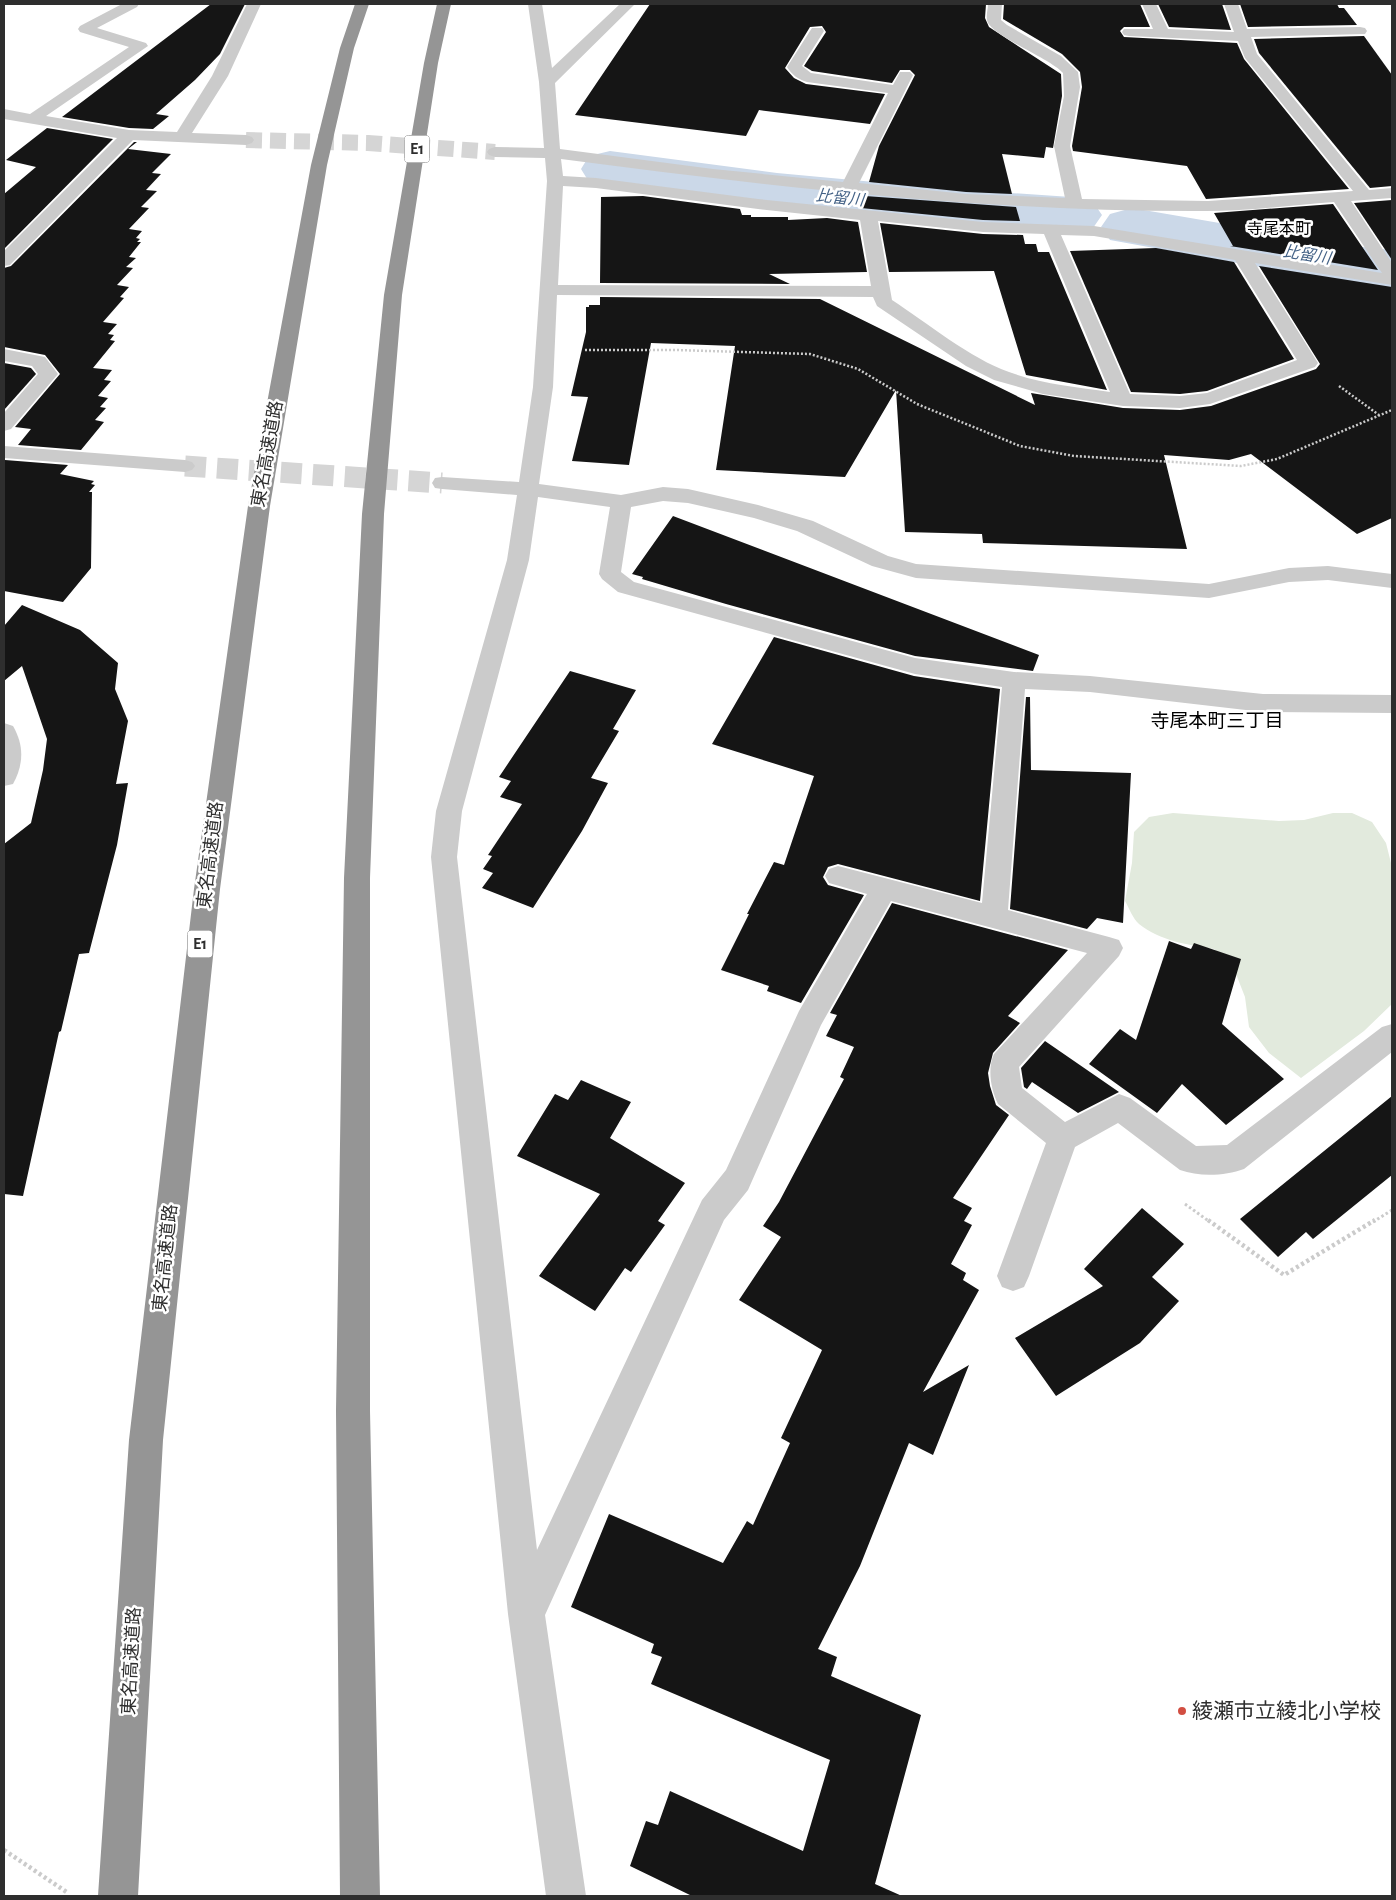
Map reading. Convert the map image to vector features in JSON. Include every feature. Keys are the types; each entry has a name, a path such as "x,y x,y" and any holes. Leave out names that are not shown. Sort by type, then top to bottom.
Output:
{"highway":[{"name":"東名高速道路","path":"118,1896 146,1440 208,879 264,477 320,165 347,48 362,4"},
{"name":"E1","path":"360,1896 353,1411 357,888 372,524 393,295 431,63 444,4"}],"street":[{"path":"32,118 141,46 85,29 132,4"},
{"path":"181,138 220,76 254,4"},
{"path":"535,4 547,82 555,181 543,387 518,560 449,811 444,857 526,1614 566,1896"},
{"path":"547,82 628,4"},
{"path":"995,4 994,21 1001,29 1053,58 1070,72 1073,83 1061,142 1075,204"},
{"path":"1149,4 1162,33"},
{"path":"1231,4 1250,55 1366,195"},
{"path":"817,31 794,67 807,77 898,90"},
{"path":"1129,32 1242,35 1360,31"},
{"path":"848,188 906,73"},
{"path":"4,114 129,135 246,140"},
{"path":"4,261 129,135"},
{"path":"495,152 553,153 713,174 966,199 1075,204 1208,206 1392,193"},
{"path":"555,181 596,183 758,204 983,227 1050,229 1113,234 1392,280"},
{"path":"1340,197 1349,214 1387,262"},
{"path":"868,216 883,302 973,362 1001,376 1043,388 1123,400 1180,402 1210,398 1308,363 1242,256"},
{"path":"1050,229 1123,400"},
{"path":"549,290 882,292"},
{"path":"4,355 38,361 48,374 4,425"},
{"path":"7,455 185,466"},
{"path":"442,483 527,489 621,502 663,494 688,496 805,526 880,561 916,570 1209,591 1289,575 1328,573 1392,581"},
{"path":"621,502 610,574 626,587 915,666 1014,680 1090,684 1263,703 1392,704"},
{"path":"994,918 1014,680"},
{"path":"4,732 10,747 4,777"},
{"path":"838,876 1109,948 1004,1063 1008,1095 1063,1138"},
{"path":"526,1614 713,1210 737,1180 809,1020 884,889"},
{"path":"1013,1276 1063,1138 1119,1107 1191,1160 1233,1159 1392,1036"}],"path":[{"path":"545,350 675,350 810,354 858,369 917,404 1020,446 1074,456 1241,466 1277,459 1392,410"},
{"path":"1308,363 1379,416"},
{"path":"1182,1202 1284,1275 1392,1210"},
{"path":"4,1850 72,1896"}],"shaded area":[{"path":"1173,813 1279,821 1304,820 1333,813 1352,813 1372,822 1386,843 1392,867 1392,1004 1364,1031 1301,1078 1269,1053 1249,1027 1245,997 1236,974 1214,949 1195,946 1156,935 1139,924 1125,901 1132,863 1134,832 1149,817"}],"building":[{"path":"211,4 245,4 220,54 195,80 156,114 169,116 153,129 129,128 62,117"},
{"path":"650,4 986,4 985,18 989,27 1061,74 1062,96 1053,148 1046,147 1044,158 1002,154 1012,194 966,192 869,182 879,146 915,75 910,70 900,70 892,83 812,71 804,66 826,32 822,26 810,27 785,68 794,78 806,84 885,94 870,124 759,110 746,136 575,115"},
{"path":"1004,4 1140,4 1150,27 1124,27 1120,31 1124,37 1237,43 1244,59 1349,189 1206,199 1187,166 1073,151 1072,146 1082,87 1080,72 1062,54 1003,19"},
{"path":"1158,4 1222,4 1231,30 1169,27"},
{"path":"1240,4 1337,4 1339,8 1344,8 1357,25 1248,27"},
{"path":"1364,36 1392,75 1392,186 1370,188 1259,53 1254,39"},
{"path":"47,128 113,139 4,249 4,194 36,167 6,160"},
{"path":"134,142 137,142 128,149 171,154 152,173 161,174 146,190 157,191 141,207 149,208 129,229 142,231 136,238 140,239 137,242 141,242 129,257 136,258 126,267 133,268 117,285 129,287 120,297 124,298 103,322 117,324 108,334 114,335 110,340 115,341 93,368 112,370 104,380 111,381 98,396 108,398 100,407 106,408 95,420 104,422 81,450 18,445 31,429 15,427 60,374 45,355 4,347 4,268 11,266"},
{"path":"643,196 740,209 742,215 751,215 751,217 788,217 788,220 827,218 858,222 867,272 769,274 790,284 600,283 601,197"},
{"path":"865,196 1016,207 1020,221 983,220 861,208"},
{"path":"1392,200 1392,260 1354,203"},
{"path":"1333,204 1378,270 1230,246 1233,246 1214,213"},
{"path":"880,223 983,234 1023,235 1025,244 1036,244 1038,252 1049,252 1107,390 1026,375 994,271 889,272"},
{"path":"1156,248 1234,262 1294,359 1207,391 1180,394 1131,392 1070,251"},
{"path":"1259,266 1392,287 1392,518 1357,534 1251,454 1229,460 1164,455 1187,549 983,543 982,534 905,532 896,390 845,477 716,470 735,346 651,343 629,465 572,461 588,397 571,396 586,332 586,307 589,307 589,305 600,305 600,297 820,299 1035,405 1031,393 1123,408 1180,410 1211,406 1316,369 1320,364"},
{"path":"4,363 31,368 36,374 4,410"},
{"path":"5,460 68,465 60,474 94,481 91,484 95,485 89,492 92,492 91,568 63,602 4,591"},
{"path":"673,516 1039,655 1033,671 915,656 726,604 642,579 643,577 632,574"},
{"path":"22,605 80,630 118,663 115,689 128,721 116,784 128,783 117,845 89,953 79,954 61,1031 59,1032 23,1196 4,1194 4,844 31,823 43,770 47,739 22,666 4,681 4,626"},
{"path":"774,637 914,676 1000,689 980,901 838,864 828,867 823,877 828,885 864,895 801,1003 767,991 769,986 721,970 774,862 784,865 814,776 712,744"},
{"path":"570,671 636,690 613,729 619,731 591,778 608,783 582,831 533,908 482,888 493,873 483,869 492,856 488,855 522,804 500,797 511,781 499,777"},
{"path":"1026,697 1030,697 1031,770 1131,773 1123,923 1097,918 1087,929 1010,909"},
{"path":"892,903 1068,950 1008,1016 1020,1023 993,1053 988,1073 996,1105 1009,1115 953,1198 972,1208 964,1221 972,1225 951,1264 966,1273 963,1280 979,1290 923,1392 969,1365 933,1455 909,1443 860,1566 818,1649 837,1657 831,1676 921,1715 875,1884 902,1896 692,1896 630,1866 646,1821 658,1825 670,1791 803,1851 830,1760 651,1684 662,1657 651,1653 654,1644 571,1607 609,1514 723,1563 747,1521 753,1525 790,1443 781,1438 822,1350 739,1300 781,1237 763,1226 779,1202 844,1079 840,1077 854,1047 826,1036 837,1015 830,1013"},
{"path":"1169,941 1191,949 1194,943 1241,959 1222,1024 1284,1079 1226,1125 1182,1084 1157,1113 1089,1064 1120,1029 1136,1040"},
{"path":"1045,1041 1119,1092 1078,1113 1032,1082 1027,1089 1024,1087 1021,1068"},
{"path":"581,1080 631,1102 610,1138 685,1183 658,1221 665,1225 631,1272 625,1268 595,1311 539,1276 600,1194 517,1156 555,1094 568,1100"},
{"path":"1392,1096 1392,1175 1313,1239 1306,1232 1278,1257 1240,1219"},
{"path":"1142,1208 1184,1244 1152,1277 1179,1301 1140,1343 1056,1396 1015,1338 1103,1286 1084,1269"}],"waterway":[{"name":"比留川","path":"610,169 811,195 974,210 1071,215"},
{"name":"比留川","path":"1132,227 1353,265 1392,269"}],"tunnel":[{"path":"246,140 368,143 495,152"},
{"path":"185,466 442,483"}],"place":[{"name":"綾瀬市立綾北小学校","path":"1182,1711"}],"district":[{"name":"寺尾本町","path":"1279,229"},
{"name":"寺尾本町三丁目","path":"1217,721"}]}
